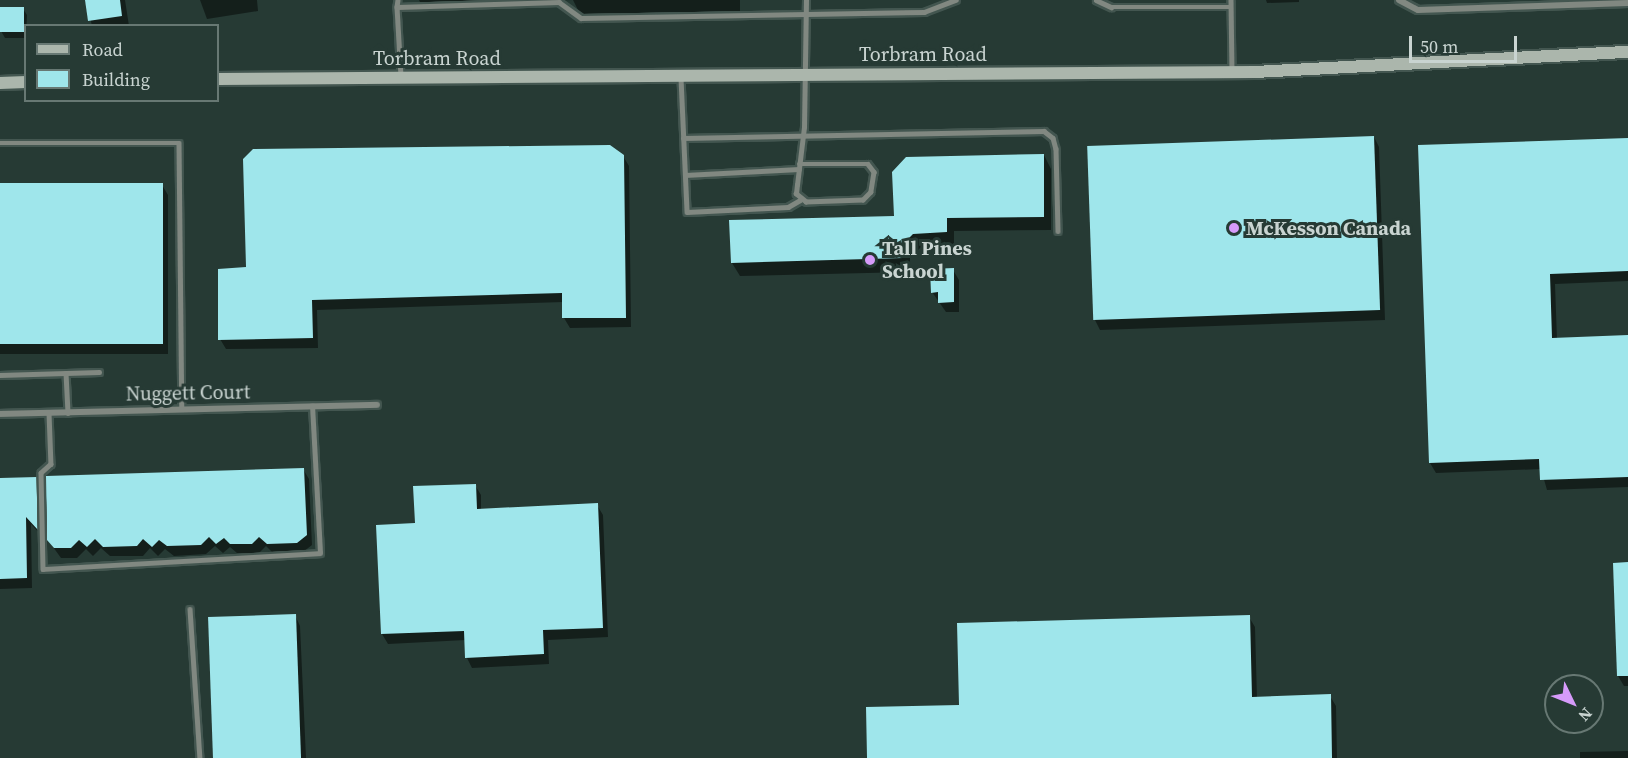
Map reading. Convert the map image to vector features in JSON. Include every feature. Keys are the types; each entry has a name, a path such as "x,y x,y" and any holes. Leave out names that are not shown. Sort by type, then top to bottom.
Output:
{"main road":[{"name":"Torbram Road","path":"219,79 1232,72 1628,52"},
{"path":"0,83 24,82"}],"street":[{"path":"1399,0 1418,10 1576,2 1628,3"},
{"name":"Nuggett Court","path":"0,414 377,405"}],"lane":[{"path":"398,0 401,77"},
{"path":"800,200 796,194 803,134 802,75 806,0"},
{"path":"397,7 559,2 581,18 805,12 924,12 956,0"},
{"path":"1096,0 1111,7 1231,7"},
{"path":"1231,0 1232,72"},
{"path":"681,76 683,138 685,175 687,212 703,209 788,207 800,200 863,200 872,192 874,172 868,164 858,162 685,175"},
{"path":"683,138 1044,130 1053,138 1056,149 1058,231"},
{"path":"0,143 179,143 182,409"},
{"path":"0,375 99,372"},
{"path":"66,373 68,413"},
{"path":"48,413 51,464 41,473 43,569 320,553 312,406"},
{"path":"190,609 200,758"}],"building":[{"path":"85,0 120,0 122,16 88,21"},
{"path":"0,7 24,7 24,32 0,32"},
{"name":"McKesson Canada","path":"1374,136 1380,310 1093,320 1087,146"},
{"path":"1628,138 1628,271 1550,274 1552,338 1628,335 1628,477 1540,480 1539,459 1429,463 1418,145"},
{"path":"610,145 624,155 626,318 562,318 562,293 312,300 313,338 218,340 218,269 246,267 243,159 253,149"},
{"path":"1044,154 1044,217 947,218 947,232 913,234 903,244 903,258 731,263 729,220 894,216 892,172 906,157"},
{"path":"0,183 163,183 163,344 0,344"},
{"path":"954,268 954,302 938,303 938,292 931,293 930,269"},
{"path":"304,468 307,535 297,543 267,544 259,537 252,544 230,544 224,538 216,544 209,537 201,545 167,546 159,540 152,547 143,539 137,546 103,547 95,539 87,547 79,540 71,548 54,548 47,540 46,476"},
{"path":"37,477 38,530 26,517 27,578 0,579 0,478"},
{"path":"476,484 477,509 598,503 603,628 543,630 544,654 465,658 464,631 381,634 376,525 415,523 413,486"},
{"path":"1628,562 1628,676 1617,676 1613,563"},
{"path":"296,614 301,758 213,758 208,617"},
{"path":"1250,615 1252,697 1331,694 1332,758 867,758 866,707 959,705 957,623"}],"place":[{"name":"McKesson Canada","path":"1234,228"},
{"name":"Tall Pines School","path":"870,260"}]}
